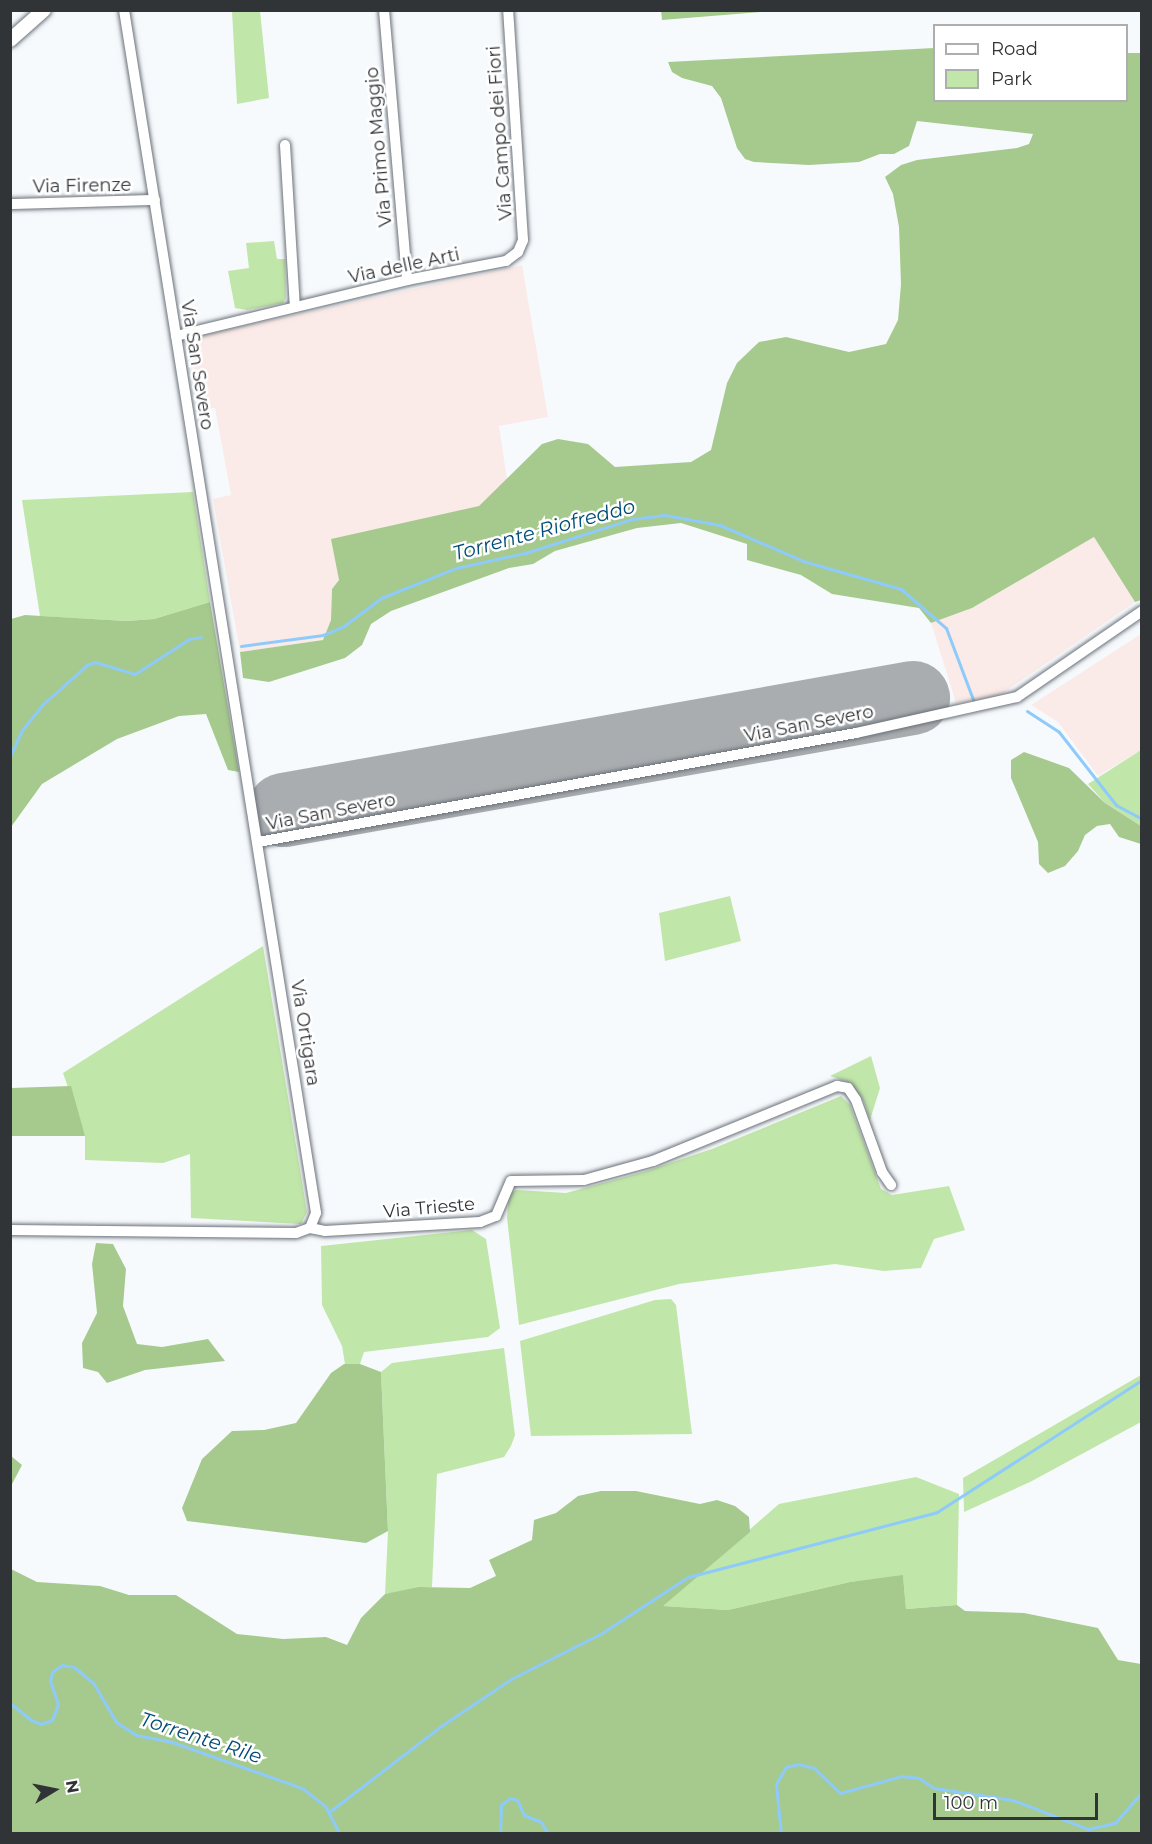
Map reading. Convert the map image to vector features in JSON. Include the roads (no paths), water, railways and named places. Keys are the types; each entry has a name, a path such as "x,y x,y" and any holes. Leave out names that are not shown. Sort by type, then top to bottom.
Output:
{"street":[{"path":"12,34 31,24 44,10"},
{"name":"Via San Severo","path":"124,10 258,842 856,733 1017,697 1142,611"},
{"name":"Via Primo Maggio","path":"384,10 407,280"},
{"name":"Via Campo dei Fiori","path":"508,10 523,240 518,252"},
{"path":"285,145 295,307"},
{"name":"Via Firenze","path":"10,204 154,200"},
{"name":"Via delle Arti","path":"176,336 407,280 506,261 518,252"},
{"name":"Via Ortigara","path":"258,842 316,1213 310,1228"},
{"name":"Via Trieste","path":"10,1230 296,1233 310,1228 325,1231 480,1222 496,1216 511,1181 584,1180 653,1161 837,1086 848,1088 856,1100 882,1172 891,1185"}],"waterway":[{"name":"Torrente Riofreddo","path":"241,646 323,635 344,626 381,598 456,568 525,553 632,519 665,515 720,525 803,561 901,589 946,628 974,702"},
{"name":"Torrente Riofreddo","path":"10,756 22,730 42,705 87,665 95,662 135,674 189,639 201,637"},
{"name":"Torrente Riofreddo","path":"1027,711 1059,732 1116,805 1142,819"},
{"path":"329,1812 441,1726 511,1679 602,1633 688,1577 937,1512 1142,1380"},
{"name":"Torrente Rile","path":"10,1703 31,1720 41,1724 52,1720 58,1704 50,1681 52,1672 62,1665 74,1667 94,1684 116,1722 136,1735 172,1742 302,1788 325,1806 340,1834"},
{"name":"Torrente Rile","path":"781,1834 776,1784 786,1767 799,1764 814,1768 840,1793 902,1776 919,1778 934,1788 1013,1800 1088,1829 1115,1823 1142,1792"},
{"name":"Torrente Rile","path":"500,1834 501,1805 510,1798 517,1800 524,1815 541,1822 548,1834"}]}
